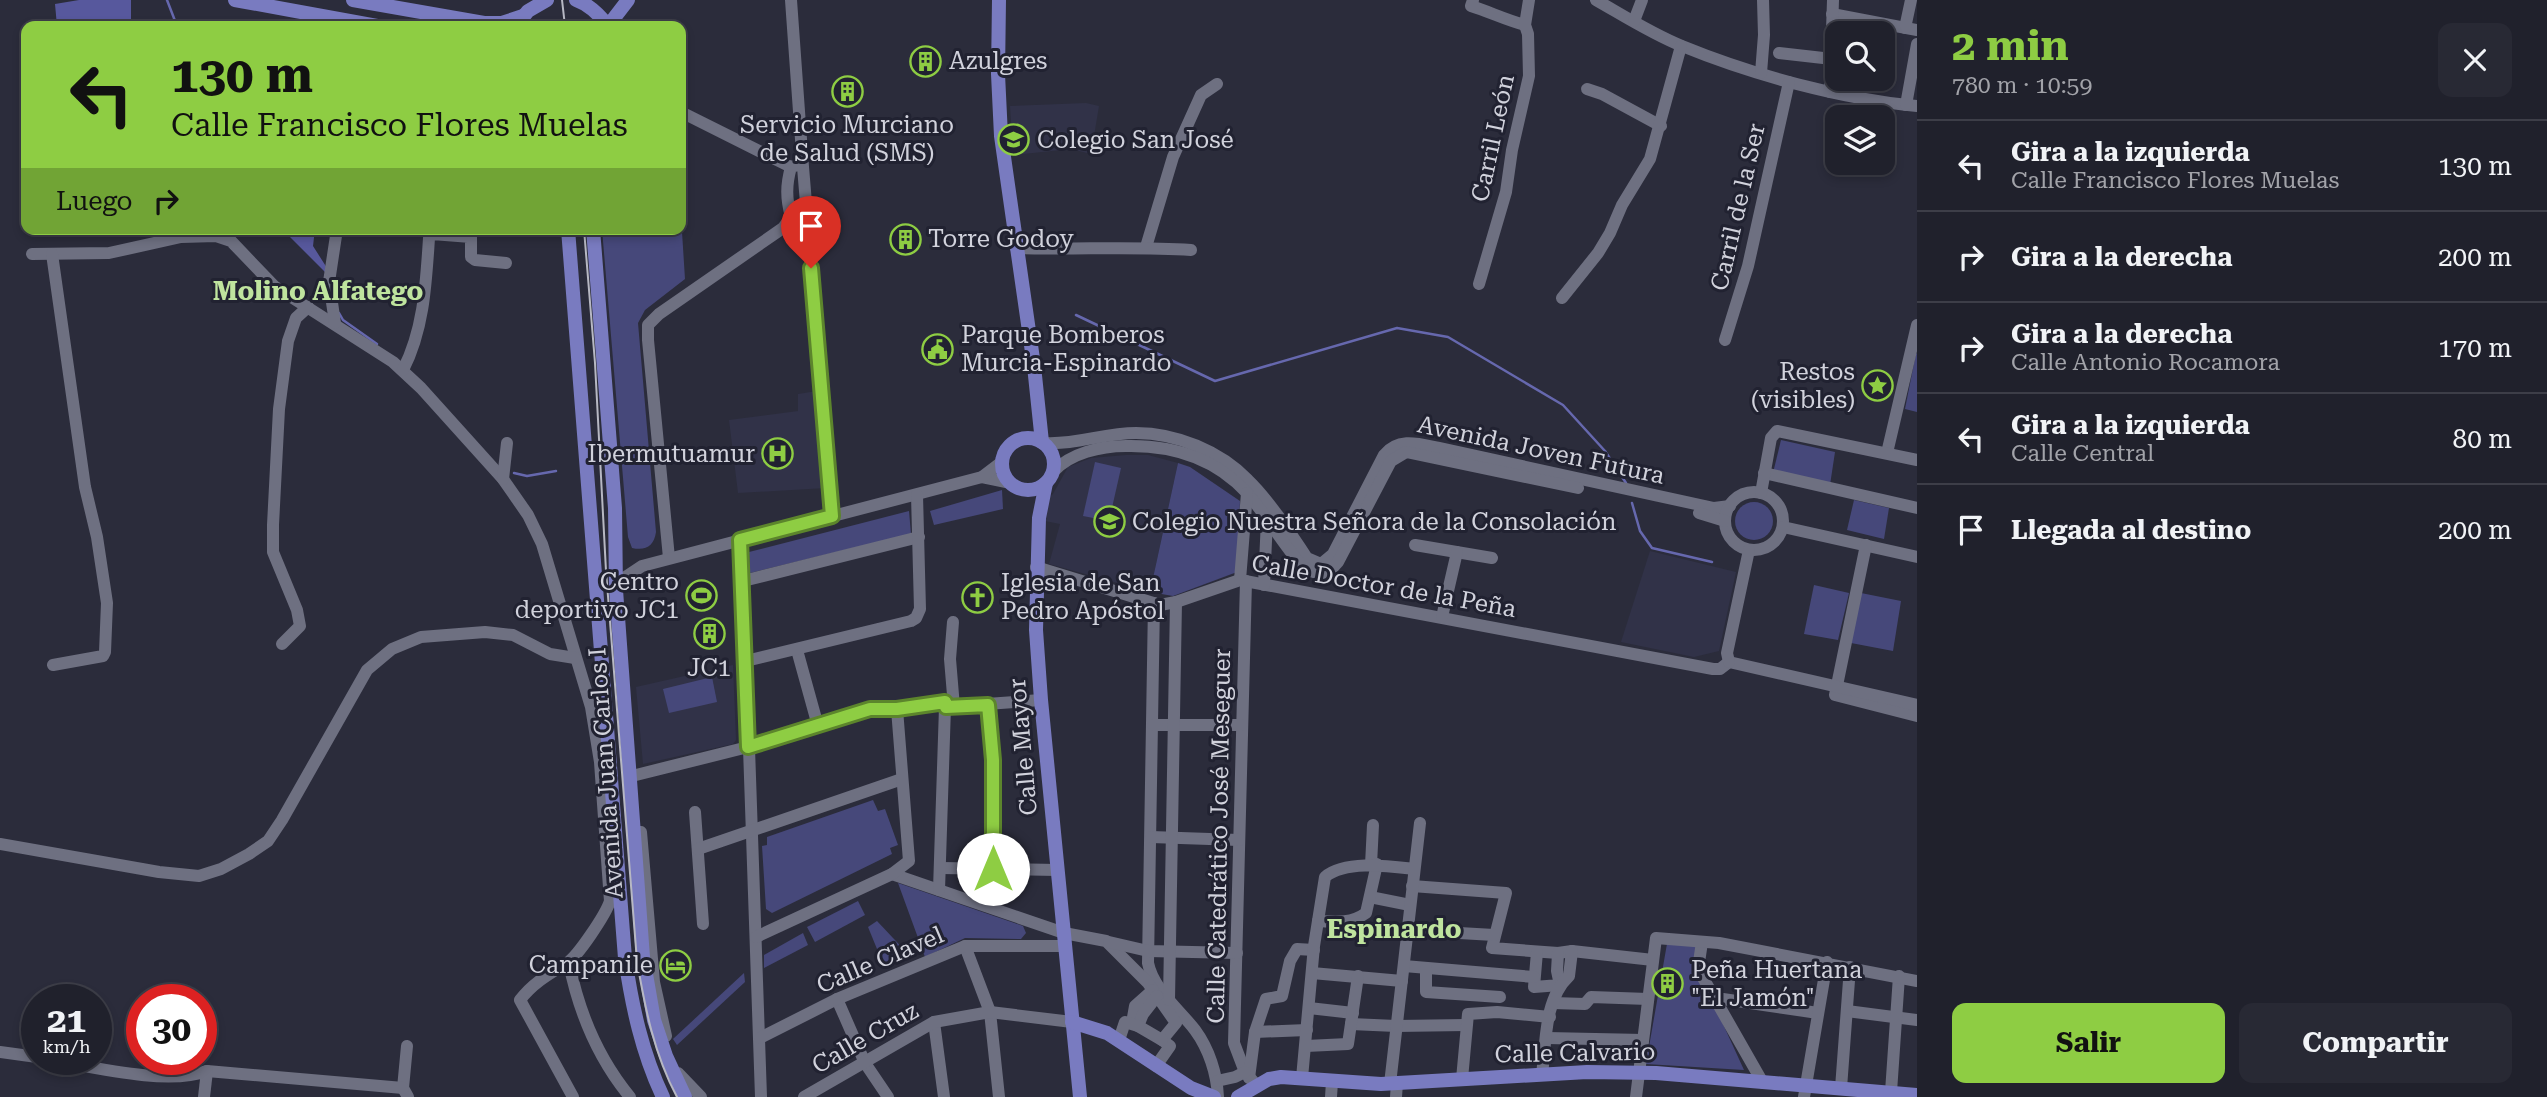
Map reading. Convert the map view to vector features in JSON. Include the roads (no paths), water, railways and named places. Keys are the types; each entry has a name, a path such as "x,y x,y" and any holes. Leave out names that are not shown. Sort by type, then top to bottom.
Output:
{"main road":[{"path":"235,0 350,21"},
{"path":"353,0 473,21"},
{"path":"612,21 628,0"},
{"path":"999,0 999,120 1039,414 1038,441 1052,454 1049,477 1037,488 1027,489 1011,483 1004,473 1003,461 1010,445 1038,441"},
{"path":"585,1 604,21"},
{"path":"514,21 531,8"},
{"name":"Avenida Juan Carlos I","path":"568,235 625,958 642,1043 663,1097"},
{"name":"Avenida Juan Carlos I","path":"593,235 615,508 643,957 654,1020 666,1056 685,1097"},
{"name":"Calle Mayor","path":"1049,477 1038,518 1036,630 1080,1097"},
{"name":"Calle Mayor","path":"1027,489 1035,503 1038,518"},
{"path":"1072,1022 1107,1033 1191,1088 1216,1097"},
{"name":"Calle Calvario","path":"1238,1097 1250,1079 1281,1077 1394,1088 1462,1079 1639,1073 1763,1083 1805,1091 1842,1088 1917,1095"}],"street":[{"path":"791,0 797,167 808,222 832,516"},
{"path":"1473,0 1471,6 1525,25"},
{"name":"Carril León","path":"1479,284 1506,192 1512,150 1530,76 1528,34 1525,25 1529,0"},
{"path":"1596,0 1616,5 1634,21 1681,46 1761,73 1830,92 1911,105 1917,44"},
{"path":"1634,21 1642,0"},
{"path":"1761,73 1763,0"},
{"path":"1832,21 1833,0"},
{"path":"1832,14 1911,29 1911,0"},
{"path":"1562,298 1598,253 1622,205 1650,159 1681,46"},
{"path":"1779,53 1825,58"},
{"name":"Carril de la Ser","path":"1725,340 1748,266 1789,82"},
{"path":"1146,247 1173,157 1200,95 1217,84"},
{"path":"1587,89 1602,93 1661,126"},
{"path":"686,114 797,167"},
{"path":"797,167 786,185 786,200 791,217 808,222"},
{"path":"669,558 648,326 659,314 783,228 791,217"},
{"path":"335,323 329,282 336,235"},
{"path":"403,370 418,332 431,235"},
{"path":"445,235 471,237 471,257 475,260 506,263"},
{"path":"32,254 109,253 181,237 216,236 231,242 274,286 335,323 403,370 503,479 528,515 542,544 591,707 600,762 610,901 607,912 569,963 556,968 529,989 520,1000 573,1097"},
{"path":"1016,248 1081,250 1146,247 1191,250"},
{"path":"52,254 86,487 107,603 103,656 53,665"},
{"path":"282,643 300,626 297,610 273,552 279,408 288,341 296,317 308,307"},
{"path":"1887,453 1917,326"},
{"path":"1761,493 1774,432 1780,431 1917,460"},
{"name":"Avenida Joven Futura","path":"1038,441 1069,444 1109,435 1138,433 1190,443 1214,454 1250,481 1307,558 1321,564 1333,554 1385,453 1401,443 1439,448 1714,508 1730,506"},
{"path":"503,479 508,443"},
{"name":"Avenida Joven Futura","path":"1049,477 1067,460 1087,452 1116,446 1152,445 1188,453 1235,481 1302,566 1312,572 1330,572 1338,562 1391,461 1406,452 1686,510 1725,521"},
{"path":"618,575 669,558 982,477 1003,461"},
{"path":"1764,473 1917,508"},
{"path":"982,477 1011,483"},
{"path":"1243,580 1247,493"},
{"path":"1761,493 1771,497 1779,506 1783,527 1774,543 1758,550 1749,550 1730,537 1725,521 1730,506 1738,497 1761,493"},
{"path":"746,662 916,618 920,609 917,495"},
{"path":"1264,585 1267,519"},
{"path":"1783,527 1917,557"},
{"path":"743,581 919,537"},
{"path":"740,540 761,1097"},
{"path":"1415,545 1492,558"},
{"path":"1866,545 1835,694 1838,697 1917,716"},
{"path":"1729,662 1728,648 1749,550"},
{"path":"1442,617 1457,552"},
{"path":"618,575 642,566"},
{"name":"Calle Doctor de la Peña","path":"1036,566 1166,605 1243,580 1713,669 1720,669 1729,662 1917,705"},
{"path":"618,575 654,982 665,1033 678,1073 693,1097"},
{"name":"Calle Catedrático José Meseguer","path":"1243,580 1234,1043 1250,1079"},
{"path":"1159,996 1170,952 1176,602"},
{"path":"1154,603 1149,971 1159,996 1176,1023 1162,1040"},
{"path":"939,890 953,622"},
{"path":"0,844 159,872 198,876 221,869 268,841 367,670 392,649 421,637 485,632 513,635 551,654 575,658"},
{"path":"797,650 818,726"},
{"path":"636,775 748,747 870,709 897,709 945,702 950,707 1041,700"},
{"path":"988,705 993,760 993,869"},
{"path":"897,709 910,880"},
{"path":"1153,725 1242,725"},
{"path":"698,849 902,779"},
{"path":"695,812 703,924"},
{"path":"1394,1088 1396,1026 1420,822"},
{"path":"1318,921 1341,922 1359,918 1366,913 1374,865 1373,825"},
{"path":"1151,837 1239,840"},
{"path":"756,937 892,874 909,862"},
{"path":"1302,1078 1314,950 1325,877 1332,871 1374,865 1414,869"},
{"path":"940,868 1057,870"},
{"name":"Calle Clavel","path":"892,874 1031,922 1064,939"},
{"path":"1412,886 1506,893 1492,948 1653,960"},
{"path":"1370,897 1410,905"},
{"path":"1023,946 1035,936 1031,922"},
{"path":"1408,930 1494,935"},
{"path":"1636,1097 1656,938 1702,942 1827,962 1917,981"},
{"path":"1064,939 1106,941 1148,951 1237,953"},
{"name":"Calle Clavel","path":"760,1038 836,999 965,946 1023,946 1064,939"},
{"path":"1106,941 1203,1043 1217,1081 1216,1097"},
{"path":"1702,942 1698,970 1763,1083"},
{"path":"965,946 990,1012 999,1097"},
{"path":"1217,1081 1236,1077 1250,1079 1255,1032 1266,999 1282,996 1290,961 1297,949 1314,950"},
{"path":"1537,952 1534,987 1560,985"},
{"path":"1542,1075 1553,1003 1560,985 1569,976 1565,952"},
{"path":"1805,1091 1827,962"},
{"path":"569,963 575,994 589,1033 612,1076 630,1097"},
{"path":"1404,966 1534,977"},
{"path":"1842,1088 1850,967"},
{"path":"1426,968 1426,992 1500,997"},
{"path":"1312,973 1402,981"},
{"path":"1497,1012 1504,974"},
{"path":"1307,1046 1348,1044 1358,976"},
{"path":"1882,1093 1896,1018 1899,976"},
{"path":"1135,1024 1135,1006 1159,996"},
{"path":"1553,1003 1585,1004 1591,996 1648,999"},
{"path":"1716,998 1818,1013"},
{"path":"836,999 865,1063 888,1097"},
{"path":"1309,1008 1396,1026 1466,1025"},
{"path":"1847,1011 1917,1020"},
{"name":"Calle Cruz","path":"804,1097 934,1022 990,1012 1072,1022"},
{"path":"1462,1079 1468,1014 1497,1012 1550,1017"},
{"path":"934,1022 944,1097"},
{"path":"1118,1040 1125,1022 1135,1024 1162,1040 1170,1046 1156,1066"},
{"path":"1255,1032 1307,1030"},
{"path":"1547,1038 1643,1040"},
{"path":"217,1072 406,1092 407,1046"},
{"path":"0,1052 21,1055"},
{"path":"678,1073 701,1097"},
{"path":"149,1075 196,1075"},
{"path":"204,1097 207,1075"},
{"path":"1331,1097 1332,1082"}],"waterway":[{"path":"167,0 175,21"},
{"path":"339,313 343,320 377,344"},
{"path":"1076,315 1215,381 1397,328 1448,337 1563,405 1605,451 1626,483"},
{"path":"514,473 527,476 556,471"},
{"path":"1632,503 1640,531 1652,548 1712,562"}],"tram line":[{"path":"562,0 564,21"},
{"path":"584,235 595,363 606,571 637,961 656,1047 677,1097"}],"place":[{"name":"Azulgres","path":"926,61"},
{"name":"Servicio Murciano de Salud (SMS)","path":"847,91"},
{"name":"Colegio San José","path":"1014,140"},
{"name":"Torre Godoy","path":"905,239"},
{"name":"Parque Bomberos Murcia-Espinardo","path":"938,349"},
{"name":"Restos (visibles)","path":"1878,386"},
{"name":"Ibermutuamur","path":"778,454"},
{"name":"Colegio Nuestra Señora de la Consolación","path":"1109,522"},
{"name":"Centro deportivo JC1","path":"702,596"},
{"name":"Iglesia de San Pedro Apóstol","path":"978,597"},
{"name":"JC1","path":"709,634"},
{"name":"Campanile","path":"676,965"},
{"name":"Peña Huertana \"El Jamón\"","path":"1668,984"}],"district":[{"name":"Molino Alfatego","path":"318,291"},
{"name":"Espinardo","path":"1394,929"}]}
